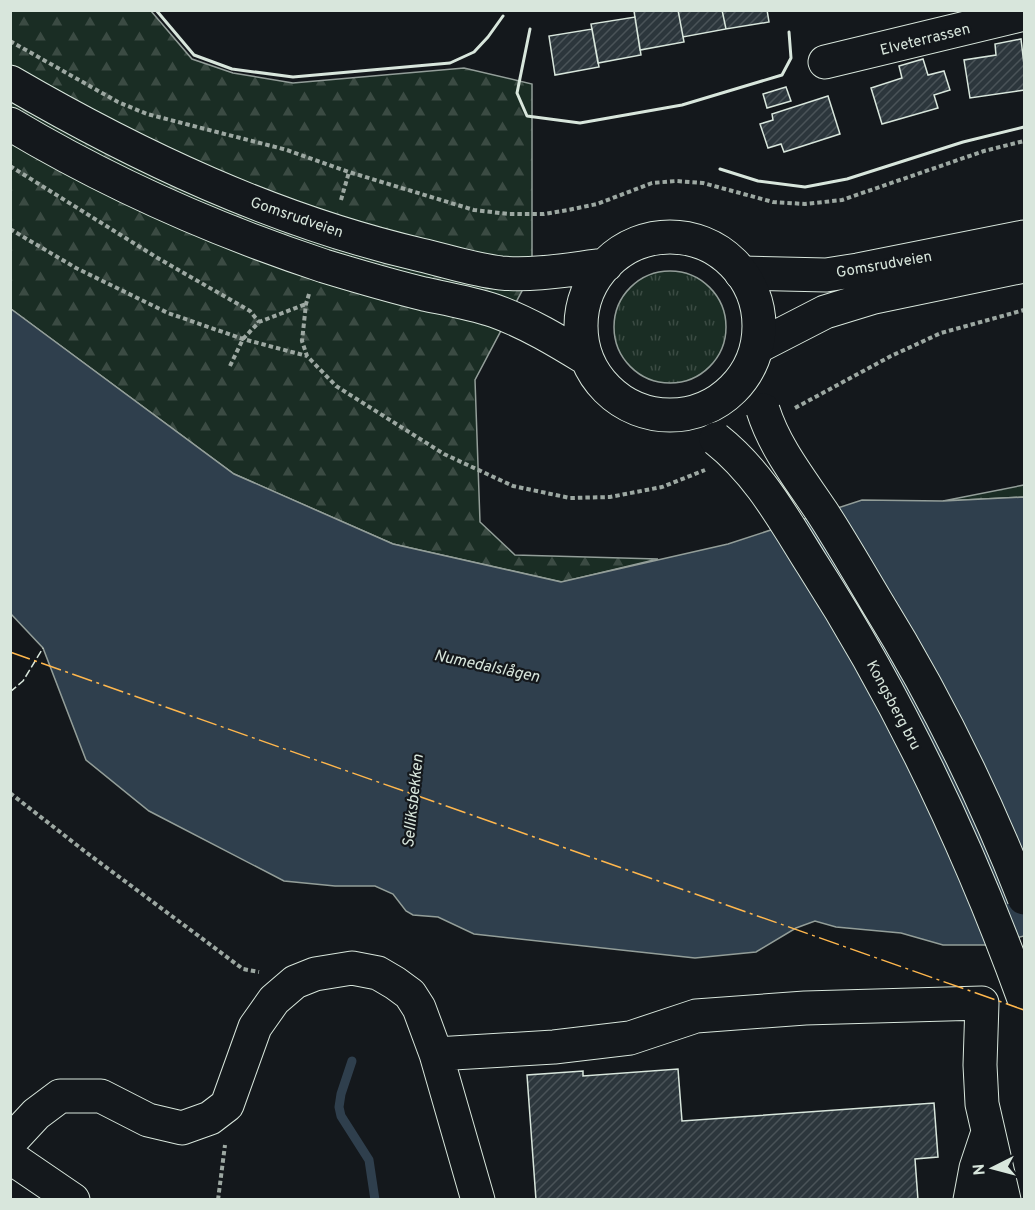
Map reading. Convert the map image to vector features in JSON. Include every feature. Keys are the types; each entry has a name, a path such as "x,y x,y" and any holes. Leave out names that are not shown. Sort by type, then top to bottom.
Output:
{"main road":[{"name":"Elveterrassen","path":"825,62 1024,14"},
{"name":"Gomsrudveien","path":"10,82 71,117 176,170 292,217 384,247 501,273 527,274 606,265"},
{"path":"10,124 145,196 230,233 326,267 424,294 470,303 497,312 525,324 587,359"},
{"name":"Gomsrudveien","path":"741,273 806,276 858,270 1024,237"},
{"path":"676,238 708,246 727,258 741,273 753,294 757,307 759,332 755,353 742,380 722,399 697,411 676,415 653,414 632,407 613,395 598,378 587,359 581,330 583,309 589,289 606,265 622,251 643,242 676,238"},
{"name":"Gomsrudveien","path":"755,353 816,316 834,309 874,297 1024,266"},
{"path":"755,353 779,409 769,429 778,447 823,513 917,673 976,787 1024,898"},
{"name":"Kongsberg bru","path":"676,415 715,452 748,467 835,600 888,692 951,817 989,904 1024,999"},
{"path":"10,1142 36,1114 60,1096 101,1096 148,1120 182,1128 210,1118 227,1105 255,1027 274,1000 295,982 315,974 352,968 378,973 394,982 410,994 419,1008 436,1054 478,1200"},
{"path":"436,1054 554,1047 630,1038 696,1016 805,1008 982,1003 980,1065 982,1104 1004,1200"},
{"path":"970,1200 976,1168 988,1133"},
{"path":"10,1157 73,1200"}],"path":[{"path":"10,41 118,102 147,114 287,150 349,172 474,210 510,214 544,214 568,210 597,204 652,183 676,181 704,183 773,202 805,204 842,200 984,152 1024,141"},
{"path":"10,166 156,257 250,311 259,321"},
{"path":"339,206 349,172"},
{"path":"10,229 76,268 168,314 243,339 307,356"},
{"path":"311,290 306,304 302,341 307,356 336,386 444,454 513,486 570,498 610,497 662,487 703,471 715,452"},
{"path":"230,366 243,339 259,321 306,304"},
{"path":"779,409 941,333 1024,310"},
{"path":"10,793 243,969 295,982"},
{"path":"218,1200 226,1139 227,1105"}],"green space":[{"path":"11,11 151,11 192,59 233,73 293,83 464,68 532,84 532,272 475,380 480,522 515,555 658,559 562,582 393,544 234,474 11,309"},
{"path":"670,271 692,275 710,287 722,305 726,327 722,349 710,367 692,379 670,383 648,379 630,367 618,349 614,327 618,305 630,287 648,275"},
{"path":"1024,485 1024,497 943,501"}],"water":[{"name":"Numedalslågen","path":"11,309 234,474 393,544 561,582 728,544 862,500 943,501 1024,497 1024,936 988,945 943,945 901,933 836,927 815,921 796,928 756,952 695,958 474,934 438,917 413,915 406,911 393,894 375,886 335,886 284,881 149,811 86,760 43,648 11,614"}],"building":[{"path":"678,10 684,42 640,50 634,11"},
{"path":"678,10 722,10 726,29 683,37"},
{"path":"722,10 767,10 769,22 726,29"},
{"path":"635,17 641,55 598,63 591,24"},
{"path":"592,29 599,67 555,75 549,36"},
{"path":"1021,39 1024,90 970,98 964,60 996,55 995,44"},
{"path":"923,59 928,75 944,71 950,90 934,95 938,108 882,124 871,88 902,78 899,66"},
{"path":"786,87 791,101 767,108 763,94"},
{"path":"828,96 840,134 784,152 781,144 768,148 760,124 773,120 772,114"},
{"path":"678,1069 682,1121 934,1103 938,1157 915,1159 918,1200 536,1200 527,1075 583,1071 583,1076"}],"waterway":[{"name":"Selliksbekken","path":"352,1061 339,1107 341,1116 369,1160 375,1200"}],"fence":[{"path":"10,692 23,681 43,648"}],"wall":[{"path":"156,10 194,55 232,69 293,77 450,63 474,52 503,16"},
{"path":"530,29 517,93 527,116 580,123 682,105 782,75 791,58 789,32"},
{"path":"720,169 758,181 805,187 847,179 963,142 1024,127"}],"power":[{"path":"10,652 1024,1010"}]}
